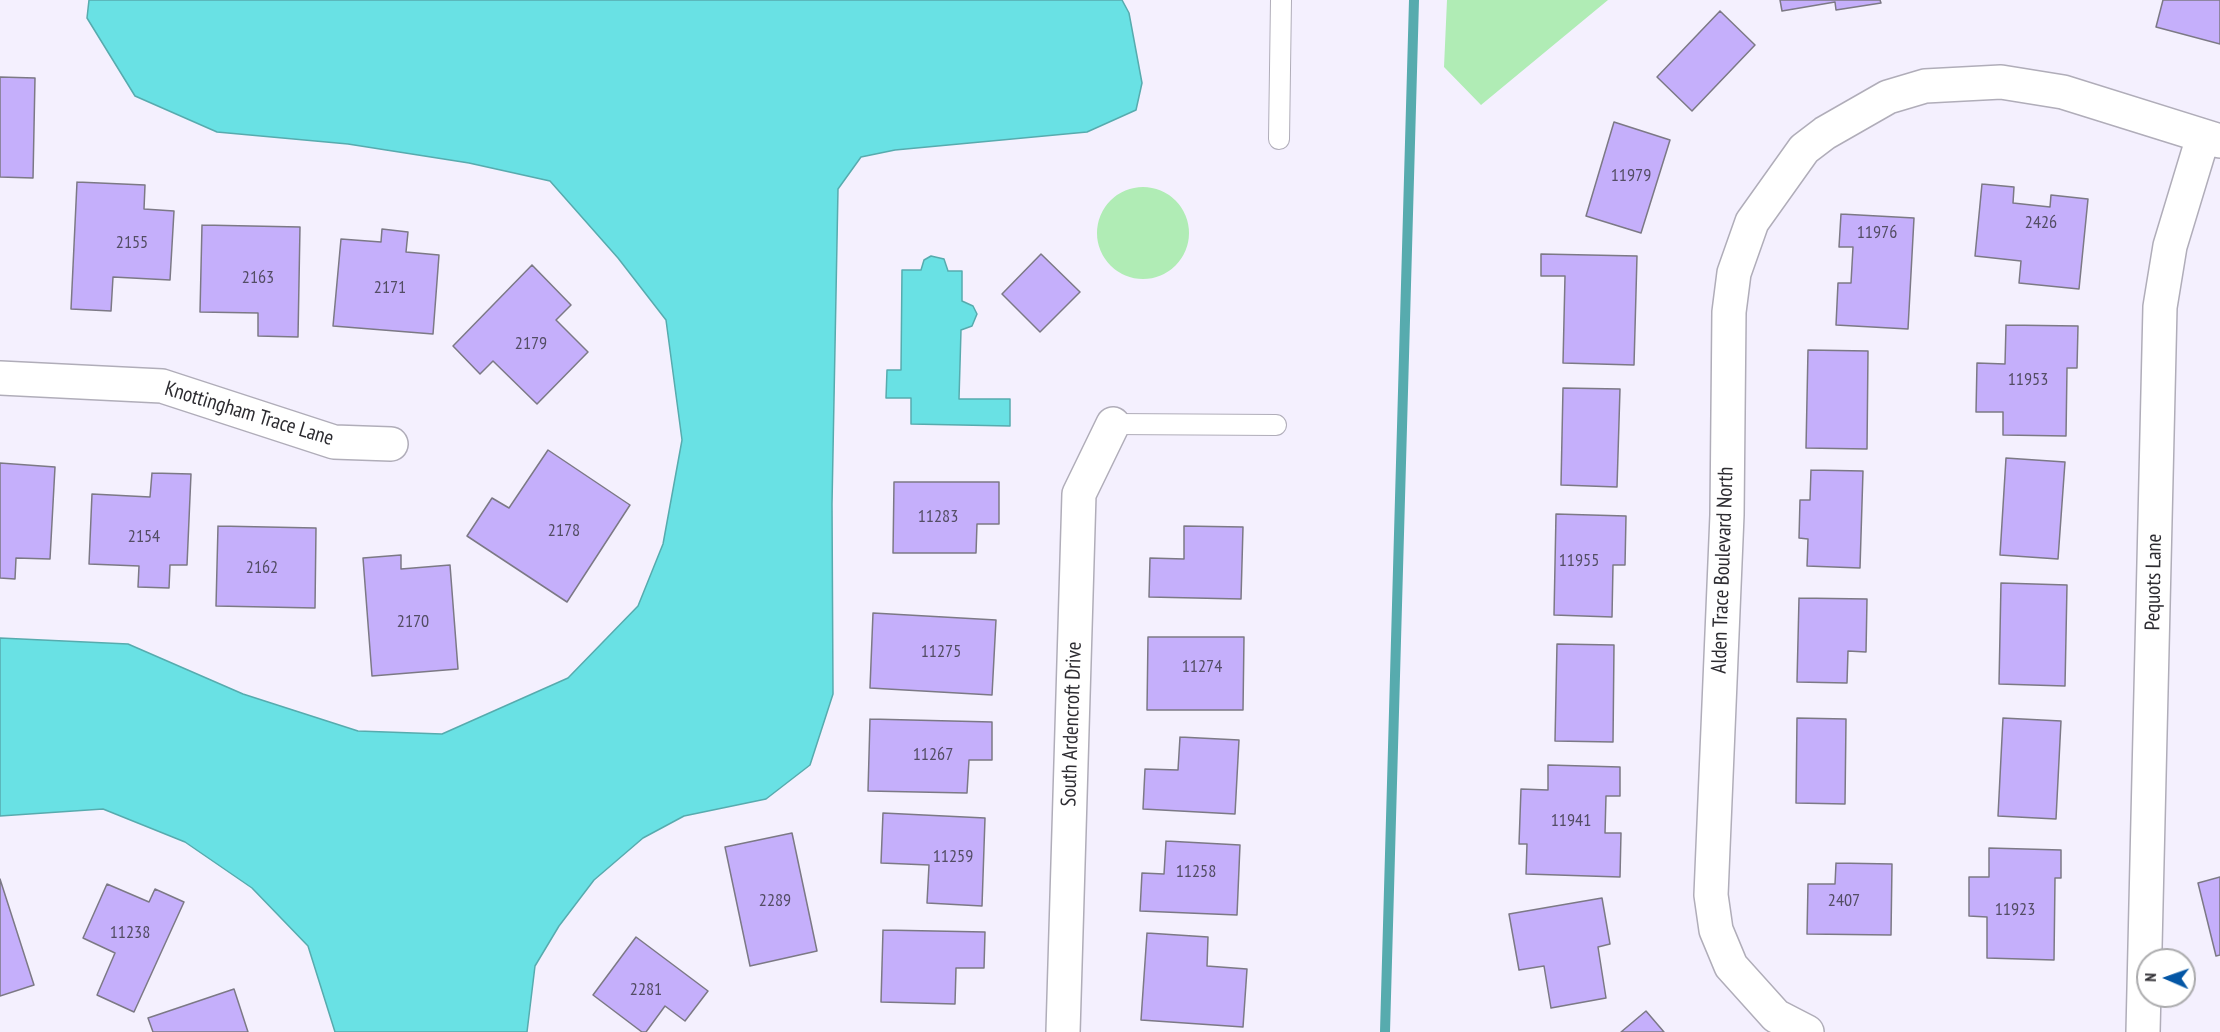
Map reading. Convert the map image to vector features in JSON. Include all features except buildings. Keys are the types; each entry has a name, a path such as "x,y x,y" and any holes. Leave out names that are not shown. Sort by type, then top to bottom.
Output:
{"street":[{"name":"Alden Trace Boulevard North","path":"1807,1032 1776,1016 1731,966 1716,930 1711,895 1727,515 1729,312 1734,273 1752,222 1804,149 1825,133 1888,97 1925,86 2001,82 2063,92 2211,139"},
{"name":"Pequots Lane","path":"2143,1032 2160,307 2170,246 2211,139"},
{"name":"Knottingham Trace Lane","path":"0,378 162,386 334,442 391,444"},
{"name":"South Ardencroft Drive","path":"1064,1032 1079,494 1113,424"}],"lane":[{"path":"1279,139 1281,0"},
{"path":"1113,424 1276,426"}],"green space":[{"path":"1447,0 1608,0 1481,105 1444,67"},
{"path":"1143,187 1161,190 1176,200 1186,215 1189,233 1186,251 1176,266 1161,276 1143,279 1125,276 1110,266 1100,251 1097,233 1100,215 1110,200 1125,190"}],"water":[{"path":"89,0 1122,0 1129,13 1142,83 1136,110 1087,132 895,150 861,157 838,189 832,504 833,694 810,765 766,799 684,816 643,838 594,880 559,926 535,966 527,1032 335,1032 308,946 252,888 185,842 103,809 0,816 0,638 128,644 243,694 358,731 442,734 568,678 638,606 663,544 682,440 666,320 618,258 550,181 469,163 348,144 217,132 135,96 87,18"},
{"path":"931,256 944,259 948,271 962,271 962,301 973,306 977,314 972,326 961,330 959,399 1010,399 1010,426 911,424 911,398 886,398 887,370 901,370 902,270 921,270 924,260"}],"waterway":[{"path":"1385,1032 1414,0"}]}
